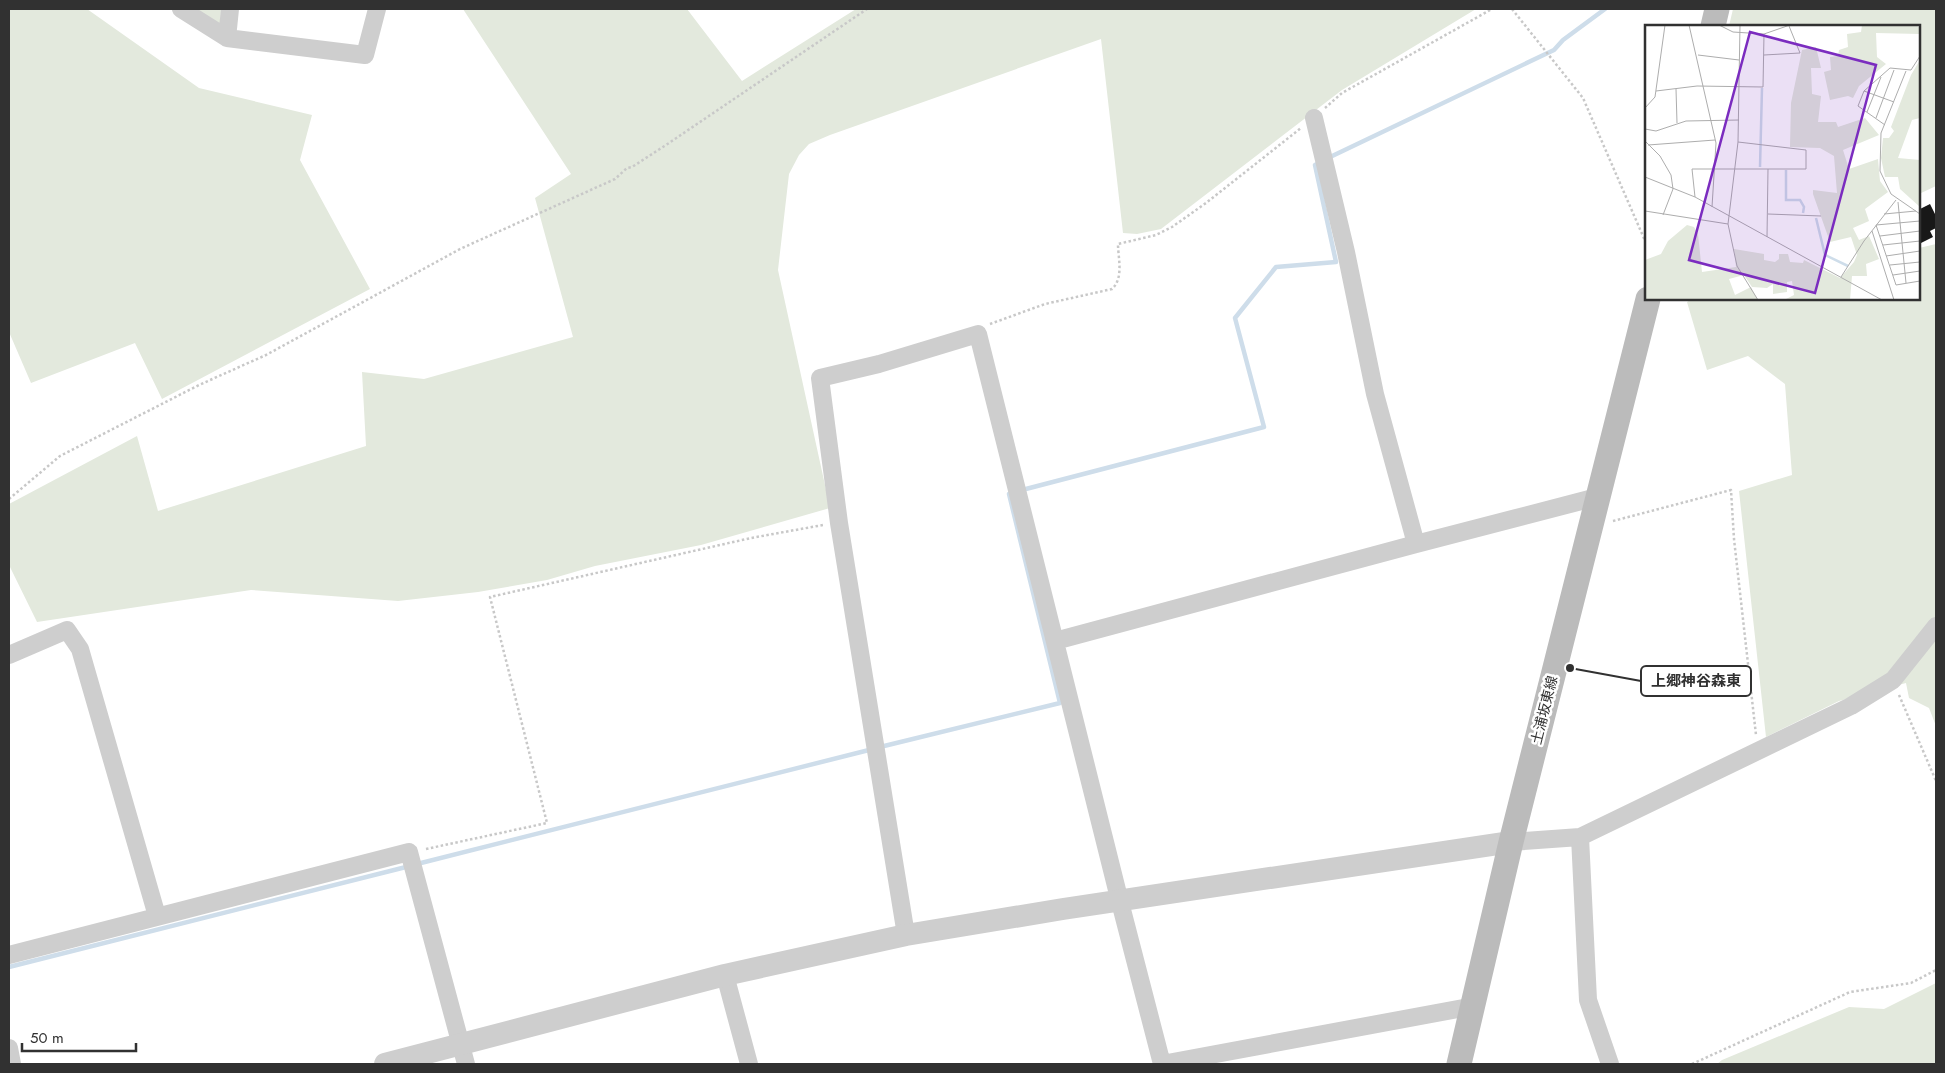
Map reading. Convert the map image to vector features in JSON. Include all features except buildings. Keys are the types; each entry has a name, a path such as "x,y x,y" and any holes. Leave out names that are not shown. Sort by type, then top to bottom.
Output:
{"main road":[{"path":"1713,25 1717,9"},
{"name":"土浦坂東線","path":"1459,1064 1511,842 1648,300"}],"street":[{"path":"181,9 226,38 365,55 377,9"},
{"path":"226,38 230,9"},
{"path":"1314,118 1346,252 1375,394 1416,544"},
{"path":"906,935 839,522 820,378 879,364 978,334 1162,1064 1474,1006"},
{"path":"1055,641 1597,497"},
{"path":"385,1064 464,1054 725,975 906,935 1063,909 1120,902 1511,842 1580,837 1851,706 1893,680 1936,626"},
{"path":"9,655 67,630 80,649 157,916"},
{"path":"1580,837 1588,1000 1610,1064"},
{"path":"9,954 409,852 464,1054"},
{"path":"725,975 748,1064"},
{"path":"9,1048 12,1064"}],"path":[{"path":"9,499 60,456 199,385 266,355 460,249 615,179 626,168 632,167 652,154 867,9"},
{"path":"978,334 990,324 1045,304 1112,289 1117,284 1119,278 1118,244 1156,235 1172,227 1206,204 1314,118 1342,93 1492,9"},
{"path":"1512,9 1583,98 1645,241"},
{"path":"1590,526 1731,490 1734,539 1758,751"},
{"path":"409,852 546,823 490,597 751,538 839,522"},
{"path":"1893,680 1936,780"},
{"path":"1692,1064 1850,992 1911,983 1936,970"}],"shaded area":[{"path":"9,9 87,9 199,88 312,115 300,160 370,289 162,399 135,343 31,383 9,332"},
{"path":"193,9 221,9 220,26"},
{"path":"463,9 687,9 742,81 856,9 1476,9 1342,90 1161,229 1137,234 1123,233 1101,39 809,144 799,155 789,174 778,270 830,508 701,545 595,566 547,580 478,592 398,601 251,590 37,622 9,565 9,504 137,436 158,511 366,446 362,372 424,379 573,337 535,198 571,174"},
{"path":"1733,9 1936,9 1936,186 1920,194 1920,25 1729,25"},
{"path":"1936,244 1936,726 1929,708 1909,698 1906,683 1839,701 1766,737 1739,491 1792,475 1785,384 1748,356 1707,370 1687,302 1690,300 1920,300 1920,248"},
{"path":"1936,983 1936,1064 1717,1064 1722,1060 1849,1007 1884,1009"}],"waterway":[{"path":"1328,158 1554,50 1563,40 1605,9"},
{"path":"1022,490 1264,427 1235,318 1276,267 1336,262 1315,165 1321,162"},
{"path":"880,747 1060,703 1009,494 1015,492"},
{"path":"417,864 873,749"},
{"path":"9,967 410,866"}],"place":[{"name":"上郷神谷森東","path":"1570,668"}]}
